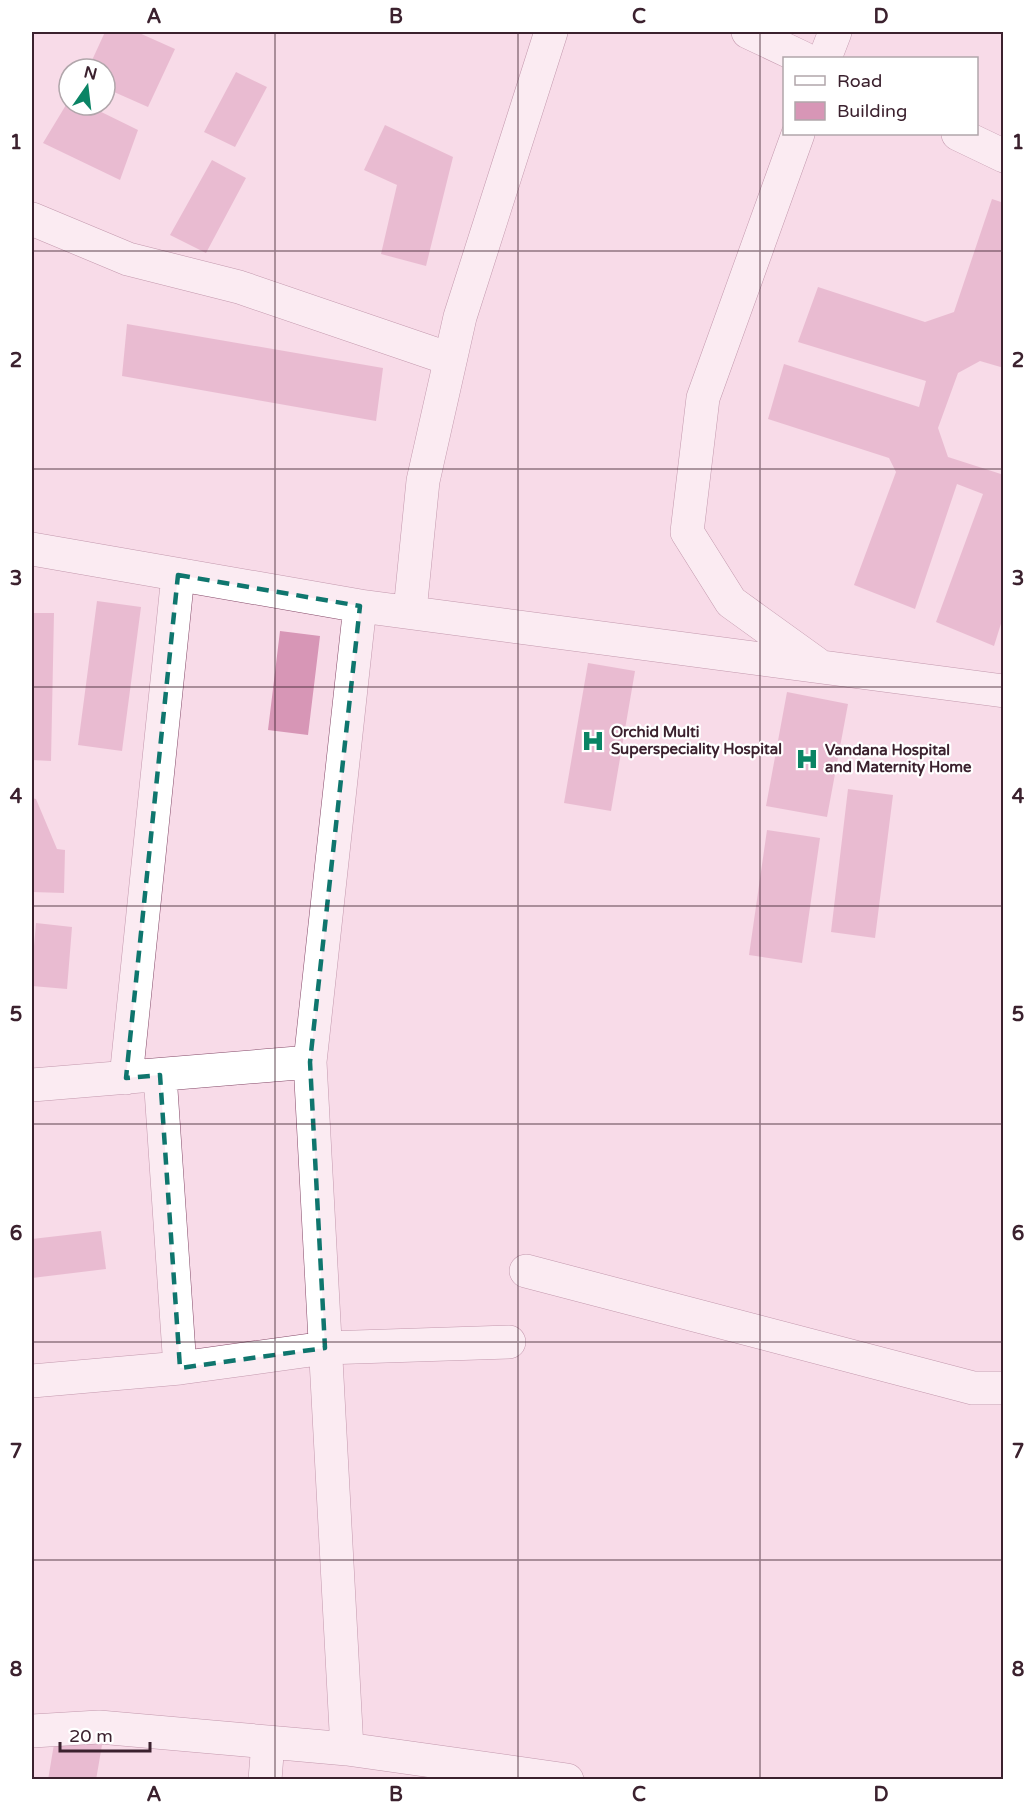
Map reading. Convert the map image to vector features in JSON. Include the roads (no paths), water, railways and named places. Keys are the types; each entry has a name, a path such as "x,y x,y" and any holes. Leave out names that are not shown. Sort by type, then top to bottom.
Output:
{"street":[{"path":"410,611 423,481 460,317 551,32"},
{"path":"748,32 801,57"},
{"path":"825,57 835,32"},
{"path":"798,135 703,398 687,532 731,602 820,667"},
{"path":"960,135 1004,156"},
{"path":"32,219 128,259 239,287 450,359"},
{"path":"32,549 360,606 1004,691"},
{"path":"126,1078 178,575"},
{"path":"347,1749 310,1062 360,606"},
{"path":"32,1086 310,1062"},
{"path":"160,1075 180,1368"},
{"path":"526,1271 973,1388 1004,1388"},
{"path":"32,1381 180,1368 325,1348 509,1342"},
{"path":"32,1731 99,1727 347,1749 567,1779"},
{"path":"265,1779 268,1742"}],"place":[{"name":"Orchid Multi Superspeciality Hospital","path":"593,741"},
{"name":"Vandana Hospital and Maternity Home","path":"807,759"}]}
